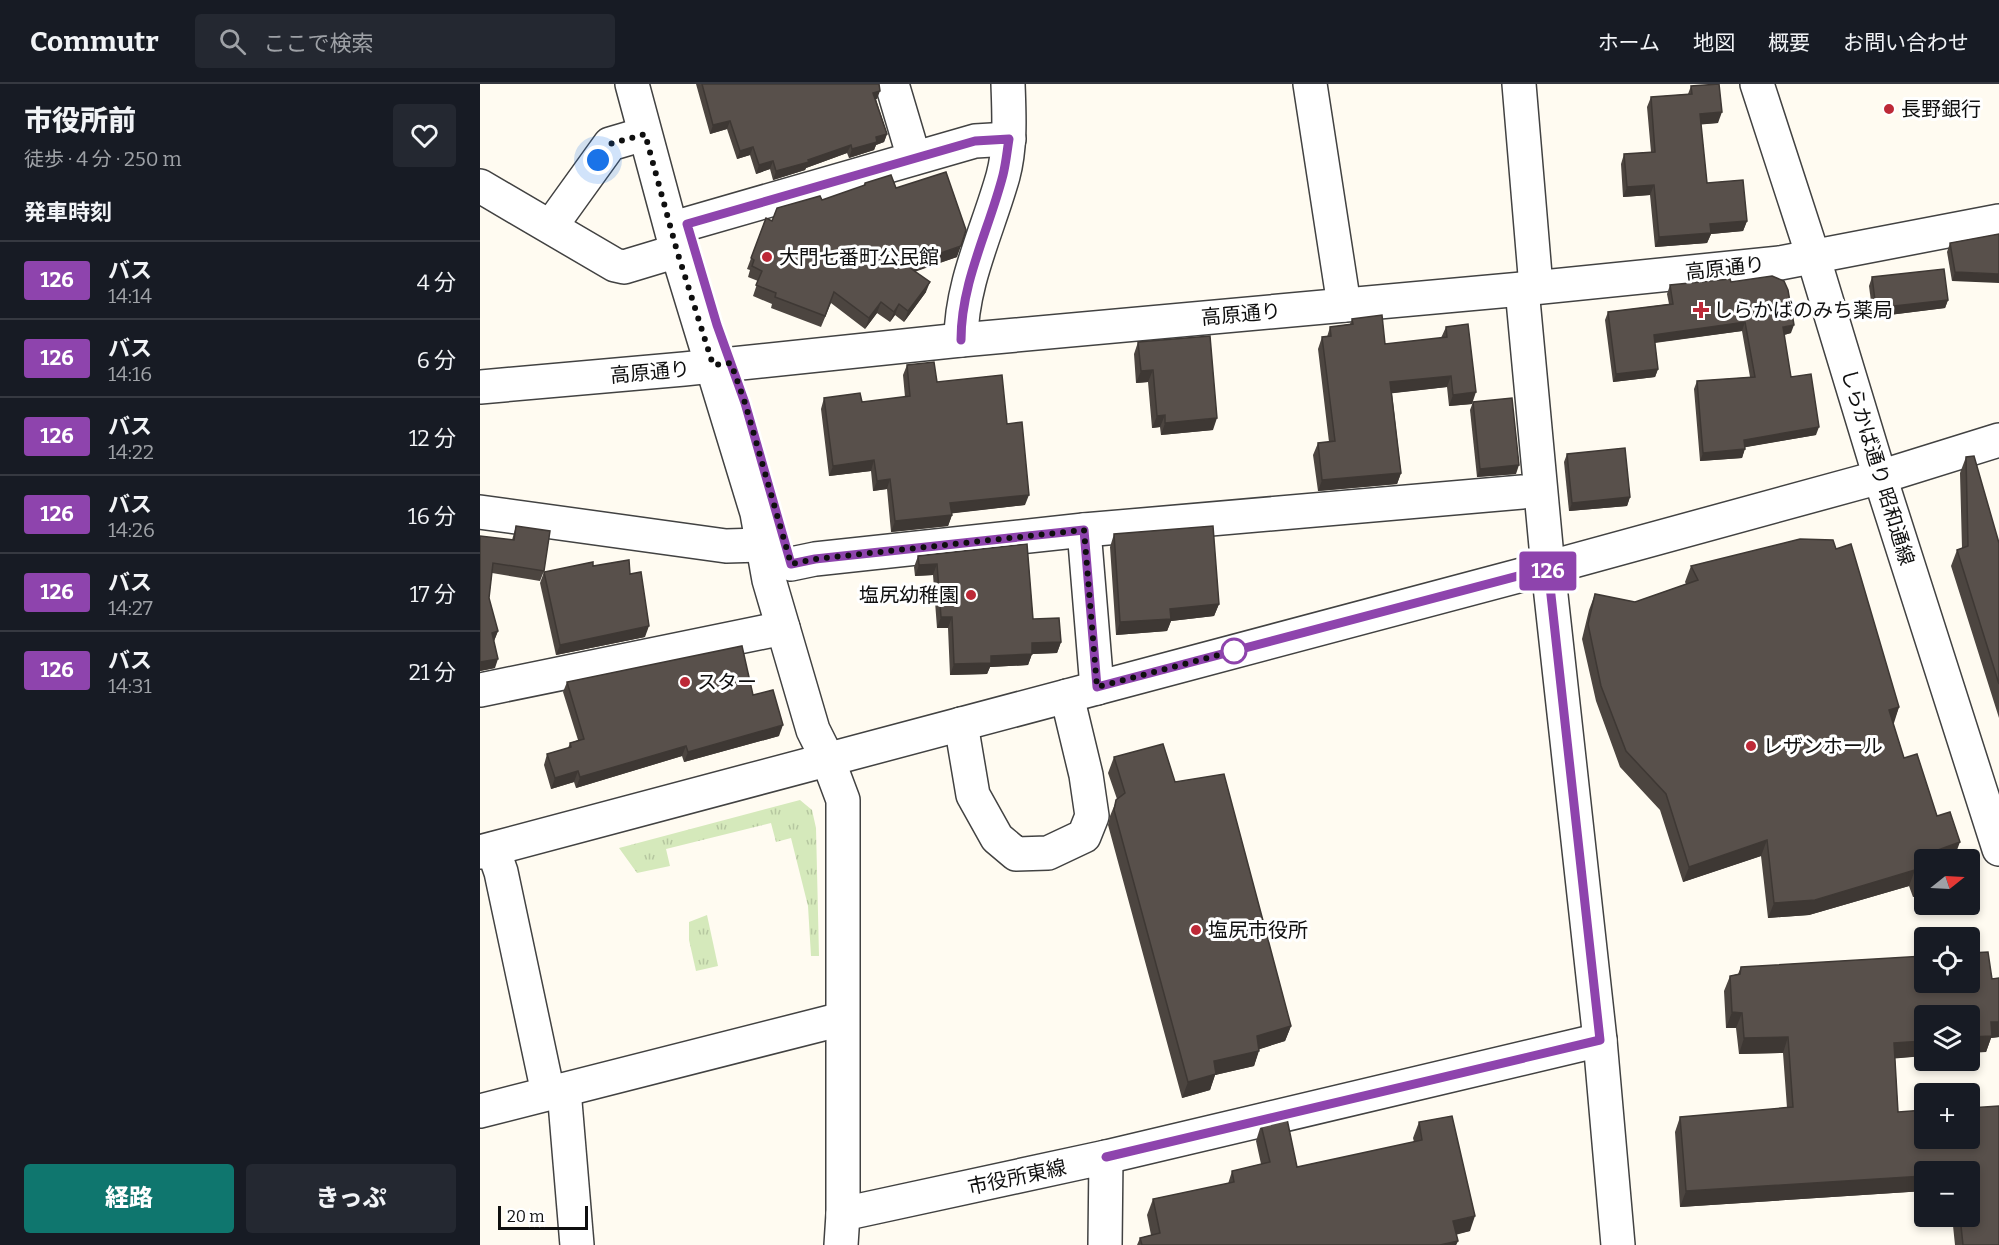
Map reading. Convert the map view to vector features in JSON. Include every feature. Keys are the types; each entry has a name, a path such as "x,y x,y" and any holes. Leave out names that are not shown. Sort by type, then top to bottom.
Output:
{"street":[{"path":"632,84 645,134 717,325 722,364 757,513 769,579 813,730 828,760 843,800 842,1230"},
{"path":"652,84 682,237"},
{"path":"892,84 914,158"},
{"path":"961,340 961,319 968,287 1004,173 1009,139 1008,84"},
{"path":"1310,84 1344,305"},
{"path":"1519,84 1529,288 1548,568 1600,1040 1618,1245"},
{"name":"しらかば通り 昭和通線","path":"1757,84 1999,849"},
{"path":"551,226 610,144 645,134"},
{"path":"480,186 615,265 624,267 682,237 914,158 975,141 1009,139"},
{"name":"高原通り","path":"480,387 1780,263 1999,220"},
{"path":"722,364 745,403 791,564 800,616 829,715 828,760"},
{"path":"577,1245 556,1092 501,872 486,851 1548,568 1880,477 1999,440"},
{"path":"791,564 815,559 1084,530 1522,492"},
{"path":"480,512 726,546 762,545"},
{"path":"961,724 973,795 997,838 1016,854 1048,854 1084,836 1092,816 1086,775 1082,692 1084,530"},
{"path":"480,690 783,628"},
{"path":"480,1112 842,1019"},
{"name":"市役所東線","path":"842,1230 1106,1157 1600,1040"},
{"path":"1105,1245 1106,1157"}],"green space":[{"path":"800,800 812,810 816,828 819,956 811,956 808,906 791,838 776,842 771,823 666,849 670,866 637,873 619,848"},
{"path":"707,915 718,966 696,971 689,940 689,922"}],"building":[{"path":"702,84 879,84 880,91 873,93 887,134 876,137 877,142 852,149 851,145 808,160 809,162 776,171 773,161 759,165 753,147 740,151 730,121 713,125"},
{"path":"1719,84 1722,112 1700,114 1707,183 1743,180 1747,221 1710,224 1711,233 1659,237 1654,185 1627,187 1624,154 1655,152 1651,97 1692,94 1691,86"},
{"path":"946,172 966,230 961,246 906,265 930,282 908,311 899,304 894,312 881,302 869,318 834,292 825,316 775,297 776,293 756,285 762,271 752,266 754,260 751,258 766,218 772,221 777,208 820,196 822,200 891,175 896,188"},
{"path":"1999,234 1999,274 1955,272 1950,243"},
{"path":"1944,269 1948,300 1876,308 1872,277"},
{"path":"1772,276 1784,281 1788,290 1794,325 1783,327 1791,377 1811,374 1819,427 1744,440 1745,449 1703,453 1697,381 1755,377 1745,322 1654,335 1658,369 1616,374 1608,312 1673,304 1670,285 1730,279 1731,282"},
{"path":"1382,315 1385,344 1447,337 1446,327 1468,324 1476,392 1453,395 1451,376 1390,382 1401,473 1322,480 1318,443 1335,441 1322,337 1331,336 1330,327 1353,324 1352,319"},
{"path":"1210,336 1217,418 1165,423 1165,415 1157,416 1153,370 1141,371 1138,342"},
{"path":"934,362 937,382 1002,375 1007,424 1022,422 1029,495 950,503 952,515 895,521 890,479 877,481 874,460 833,466 824,398 860,393 862,402 910,396 907,365"},
{"path":"1512,398 1519,465 1480,469 1473,402"},
{"path":"1625,448 1630,497 1572,503 1567,454"},
{"path":"1974,456 1999,543 1999,684 1957,550 1968,546 1966,457"},
{"path":"516,526 550,531 544,571 493,563 489,598 498,631 492,633 498,659 480,662 480,536 514,540"},
{"path":"1213,526 1219,604 1170,609 1171,619 1120,622 1114,534"},
{"name":"レザンホール","path":"1800,539 1833,540 1836,549 1851,544 1899,707 1889,710 1904,758 1917,754 1937,816 1950,812 1960,842 1941,849 1914,849 1914,870 1815,900 1774,903 1767,840 1689,867 1666,794 1626,751 1601,686 1588,624 1595,594 1635,602 1698,580 1691,566"},
{"path":"1027,544 1033,619 1059,618 1061,642 1032,643 1032,654 991,656 991,663 954,664 952,617 941,617 937,564 919,565 918,556"},
{"path":"629,560 630,574 641,572 649,626 560,645 544,572 593,562 593,566"},
{"path":"742,646 753,695 773,690 783,725 688,752 686,746 580,777 578,771 555,778 547,754 571,747 570,743 584,739 567,682"},
{"name":"塩尻市役所","path":"1163,744 1175,782 1224,774 1291,1026 1257,1036 1259,1051 1214,1061 1216,1074 1188,1082 1114,810 1116,800 1125,793 1114,757"},
{"path":"1980,952 1988,952 1992,979 1999,978 1999,1022 1991,1022 1992,1036 1980,1037 1980,1005 1914,1005 1914,1042 1894,1043 1898,1112 1914,1111 1914,1149 1980,1149 1980,1107 1999,1106 1999,1245 1963,1245 1961,1227 1980,1227 1980,1161 1914,1161 1914,1177 1686,1191 1680,1117 1793,1107 1788,1037 1744,1038 1742,1013 1732,1012 1730,976 1740,974 1741,967 1914,957 1914,993 1980,993"},
{"path":"1452,1116 1475,1216 1453,1221 1458,1241 1440,1245 1142,1245 1140,1238 1160,1233 1153,1199 1234,1182 1232,1171 1270,1162 1261,1125 1287,1119 1297,1167 1422,1140 1419,1122"}],"bus line":[{"name":"126","path":"961,340 961,319 968,287 1004,173 1009,139 975,141 687,224 717,325 745,403 791,564 815,559 1084,530 1097,687 1548,568 1600,1040 1106,1157"}],"place":[{"name":"長野銀行","path":"1889,109"},
{"name":"大門七番町公民館","path":"767,257"},
{"name":"しらかばのみち薬局","path":"1701,310"},
{"name":"塩尻幼稚園","path":"971,595"},
{"name":"スター","path":"685,682"},
{"name":"レザンホール","path":"1751,746"},
{"name":"塩尻市役所","path":"1196,930"}],"route":[{"path":"598,160 610,144 645,134 677,251 713,365 731,363 745,403 791,564 815,559 1084,530 1097,687 1234,651"}]}
